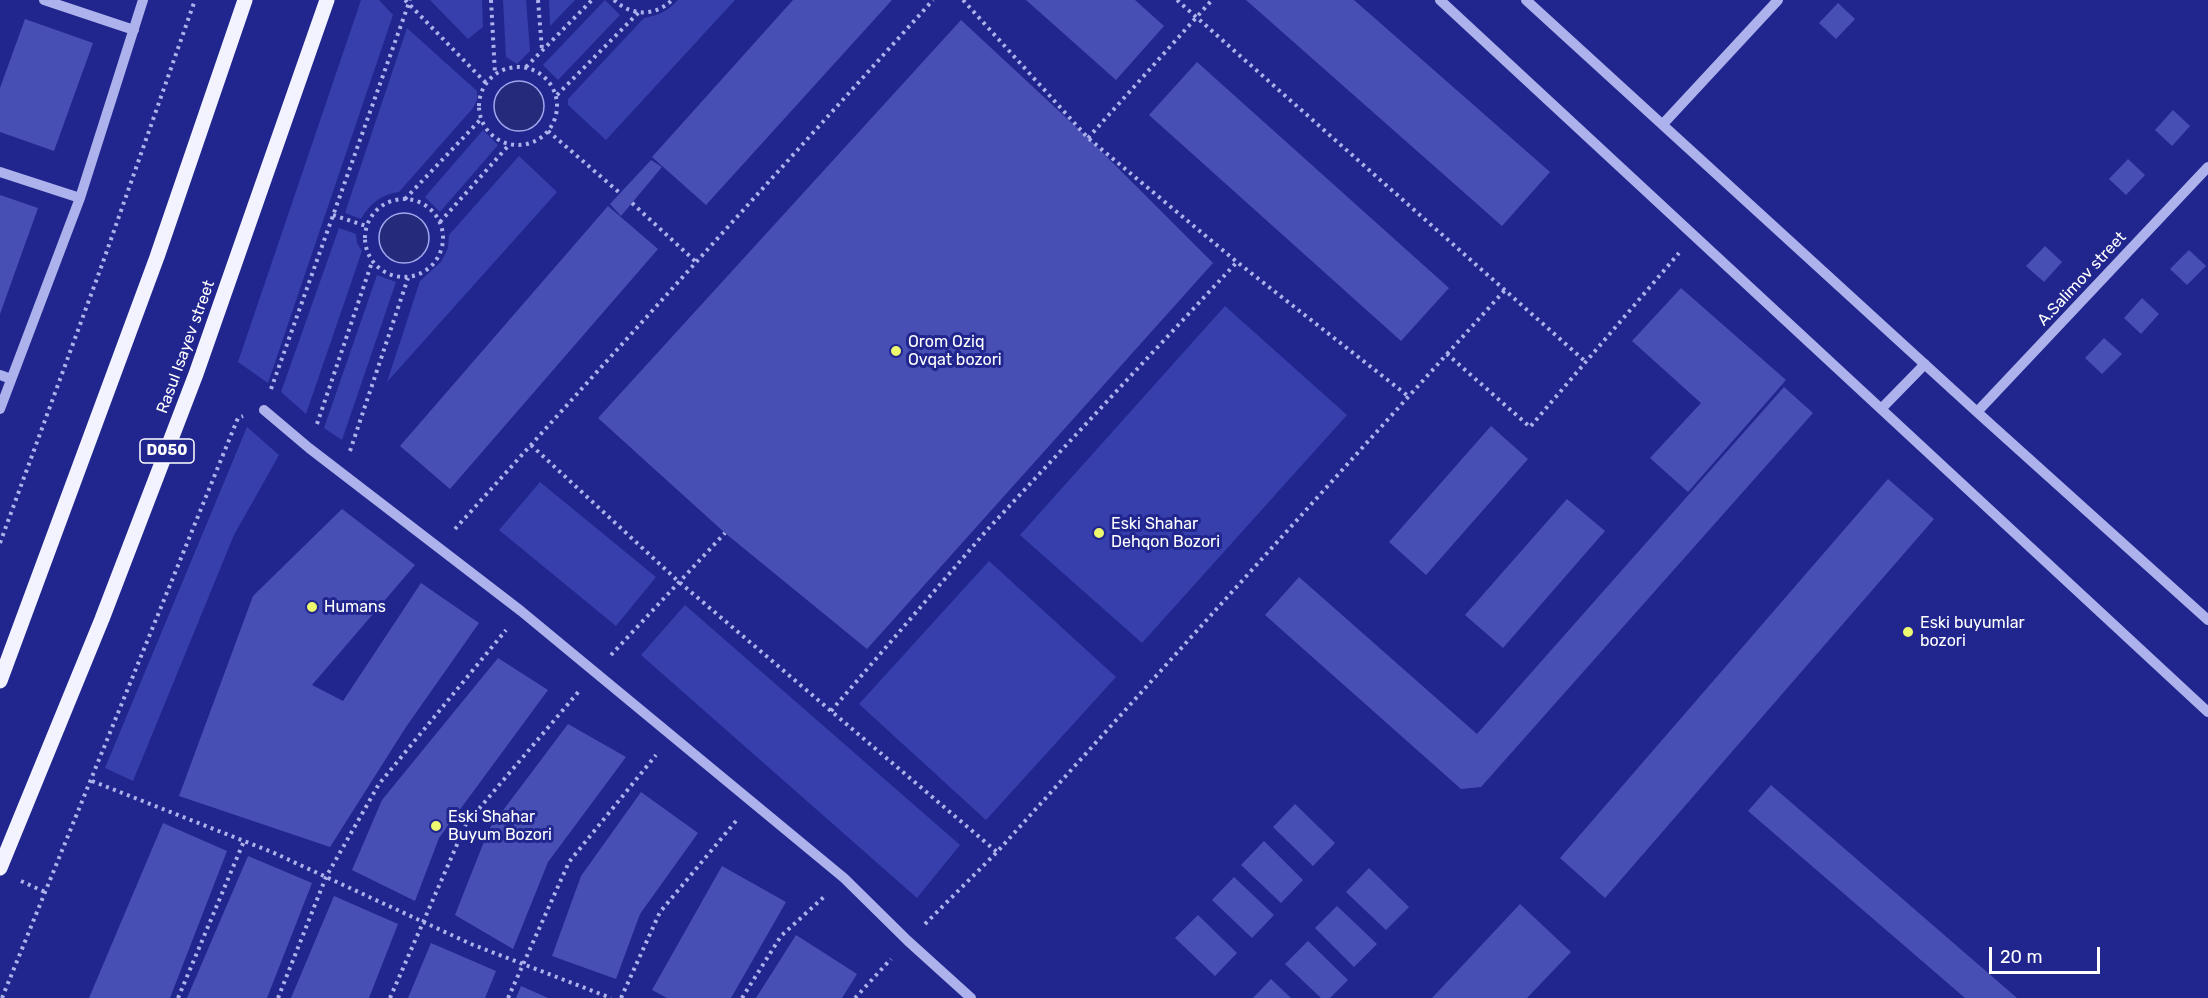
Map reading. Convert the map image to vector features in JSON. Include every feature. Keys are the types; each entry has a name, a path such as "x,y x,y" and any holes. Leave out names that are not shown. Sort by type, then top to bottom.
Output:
{"main road":[{"path":"0,681 157,257 245,0"},
{"name":"Rasul Isayev street","path":"0,868 102,619 192,385 327,0"}],"street":[{"path":"44,0 134,30"},
{"path":"0,409 80,198 143,0"},
{"path":"1440,0 2208,712"},
{"path":"1526,0 2208,620"},
{"path":"1663,124 1778,0"},
{"name":"A.Salimov street","path":"1977,412 2208,167"},
{"path":"0,172 80,198"},
{"path":"1881,410 1925,364"},
{"path":"0,375 11,379"},
{"path":"264,410 309,448 521,611 844,878 908,941 971,998"}],"path":[{"path":"0,543 104,262 195,0"},
{"path":"491,0 495,74"},
{"path":"538,0 542,50"},
{"path":"525,67 592,0"},
{"path":"614,0 631,12 658,10 672,0"},
{"path":"439,548 695,261 933,0"},
{"path":"963,0 1088,138 1237,262 1408,396"},
{"path":"1177,0 1586,362"},
{"path":"1088,138 1212,0"},
{"path":"2,998 238,418 264,410 408,1 486,83"},
{"path":"556,96 639,12"},
{"path":"525,67 545,76 553,87 557,112 553,125 548,131 533,143 520,146 495,138 486,130 478,106 486,83 495,74 507,68 525,67"},
{"path":"405,199 481,119"},
{"path":"548,131 621,194"},
{"path":"440,222 509,144"},
{"path":"405,199 419,202 430,208 440,222 443,245 439,258 430,268 418,275 408,278 392,276 381,271 366,251 364,239 366,226 371,216 380,207 392,201 405,199"},
{"path":"632,203 695,261"},
{"path":"333,215 366,226"},
{"path":"1448,354 1530,427 1695,234"},
{"path":"309,448 372,262"},
{"path":"831,711 987,530 1237,262"},
{"path":"342,473 408,278"},
{"path":"855,998 997,852 1505,290"},
{"path":"531,445 678,581 997,852"},
{"path":"390,998 466,824 595,672 725,532"},
{"path":"278,998 326,877 379,784 521,611"},
{"path":"508,998 569,862 671,736"},
{"path":"92,781 244,841 523,965 611,998"},
{"path":"621,998 660,912 752,802"},
{"path":"178,998 244,841"},
{"path":"741,998 781,936 844,878"}],"shaded area":[{"path":"361,0 379,0 393,15 268,383 238,362"},
{"path":"430,0 482,0 483,27 468,39"},
{"path":"503,0 526,0 530,51 517,64 506,57"},
{"path":"549,0 575,0 550,26"},
{"path":"605,0 620,15 558,80 543,65"},
{"path":"678,0 735,0 606,140 568,105 568,99 644,18 663,12"},
{"path":"407,28 477,91 477,100 473,108 399,192 377,201 361,219 345,213"},
{"path":"519,81 537,88 544,106 537,124 519,131 501,124 494,106 501,88"},
{"path":"483,130 498,145 440,212 425,197"},
{"path":"519,156 557,192 387,382 420,281 441,262 448,248 449,235"},
{"path":"404,213 422,220 429,238 422,256 404,263 386,256 379,238 386,220"},
{"path":"339,228 356,234 357,243 362,251 306,414 281,392"},
{"path":"377,275 396,282 342,440 324,428"},
{"path":"1225,306 1347,415 1142,643 1020,535"},
{"path":"247,427 279,455 234,535 133,781 105,768"},
{"path":"540,482 656,577 616,626 499,530"},
{"path":"989,561 1116,677 986,820 859,704"},
{"path":"685,605 960,845 917,898 641,655"}],"building":[{"path":"793,0 892,0 706,205 652,157"},
{"path":"1026,0 1135,0 1164,26 1116,80"},
{"path":"1246,0 1354,0 1550,172 1502,226"},
{"path":"1838,3 1855,19 1836,39 1819,23"},
{"path":"25,19 93,43 54,151 0,132 0,88"},
{"name":"Orom Oziq Ovqat bozori","path":"961,20 1088,138 1213,263 867,649 725,533 598,418"},
{"path":"1197,62 1449,288 1401,341 1149,115"},
{"path":"2173,110 2190,126 2172,146 2155,130"},
{"path":"2128,159 2145,175 2126,195 2109,179"},
{"path":"651,160 662,167 621,216 610,204"},
{"path":"0,195 38,208 0,314"},
{"path":"608,206 658,249 450,489 400,446"},
{"path":"2045,246 2062,262 2044,282 2026,266"},
{"path":"2189,250 2206,266 2187,285 2170,269"},
{"path":"1681,288 1786,380 1688,492 1650,458 1701,403 1632,341"},
{"path":"2142,298 2159,314 2141,334 2124,318"},
{"path":"2104,338 2122,354 2102,374 2085,358"},
{"path":"1784,387 1813,413 1481,787 1461,789 1265,615 1299,577 1477,734"},
{"path":"1491,426 1528,459 1426,575 1389,542"},
{"path":"1888,479 1934,519 1605,898 1560,858"},
{"path":"1567,499 1605,531 1503,648 1465,615"},
{"path":"342,509 415,565 312,685 343,701 421,583 479,623 406,727 330,847 179,796 253,596"},
{"path":"498,658 548,690 439,838 415,901 352,870 382,800"},
{"path":"568,724 626,757 548,862 513,949 455,915 489,829"},
{"path":"1771,785 2017,998 1965,998 1748,811"},
{"path":"641,792 698,833 640,914 616,979 552,956 581,876"},
{"path":"1295,804 1335,843 1313,866 1273,827"},
{"path":"163,823 227,851 170,998 89,998"},
{"path":"1264,841 1303,880 1281,903 1241,865"},
{"path":"248,856 312,883 267,998 187,998"},
{"path":"722,866 786,902 731,998 667,998 652,990"},
{"path":"1369,868 1409,907 1386,930 1346,892"},
{"path":"1234,877 1274,915 1252,938 1212,900"},
{"path":"334,896 398,924 369,998 291,998"},
{"path":"1520,904 1571,952 1527,998 1432,998"},
{"path":"1337,906 1377,944 1354,967 1315,928"},
{"path":"1198,915 1237,953 1215,976 1175,938"},
{"path":"796,935 857,974 842,998 756,998"},
{"path":"1308,941 1348,980 1330,998 1321,998 1285,964"},
{"path":"431,943 496,971 485,998 408,998"},
{"path":"1271,979 1291,998 1253,998"},
{"path":"521,986 548,998 516,998"}],"place":[{"name":"Orom Oziq Ovqat bozori","path":"896,351"},
{"name":"Eski Shahar Dehqon Bozori","path":"1099,533"},
{"name":"Humans","path":"312,607"},
{"name":"Eski buyumlar bozori","path":"1908,632"},
{"name":"Eski Shahar Buyum Bozori","path":"436,826"}]}
